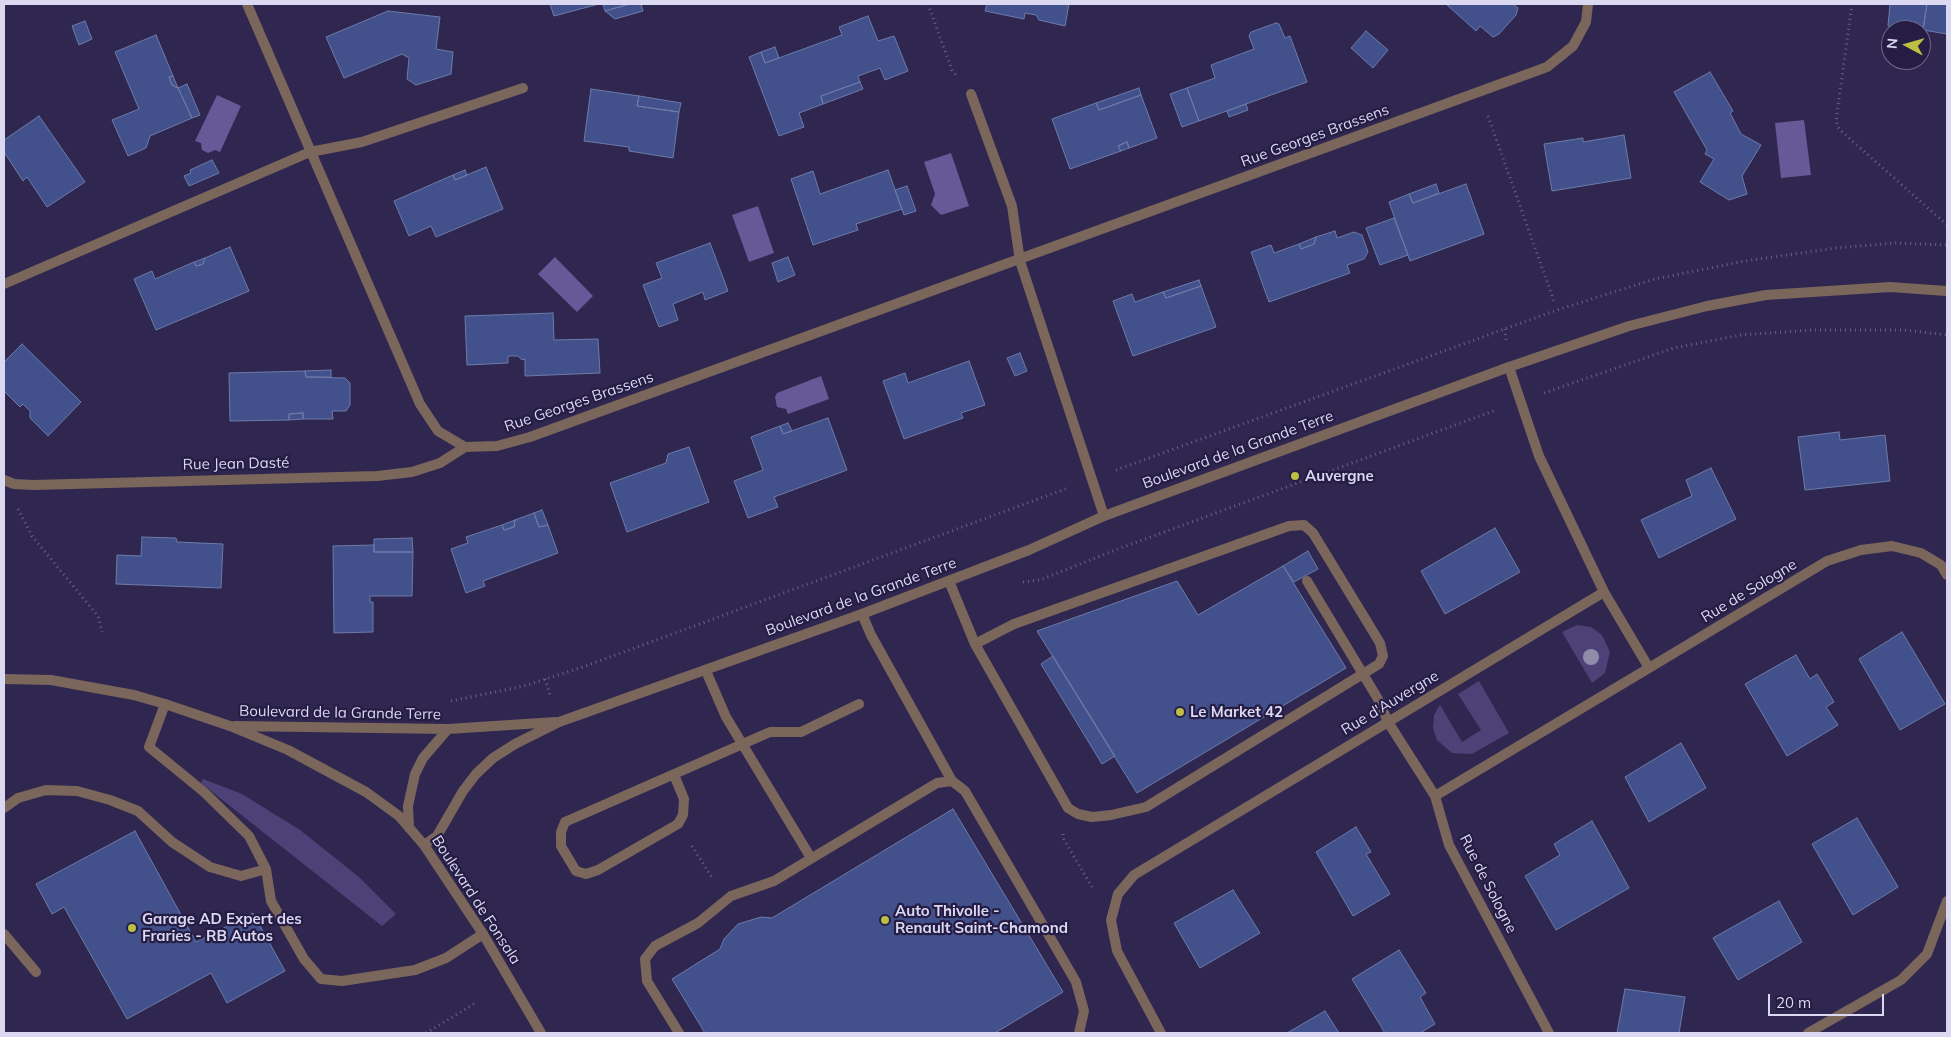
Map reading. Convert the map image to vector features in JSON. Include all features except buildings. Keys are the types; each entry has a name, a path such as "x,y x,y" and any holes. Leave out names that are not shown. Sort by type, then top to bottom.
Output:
{"street":[{"path":"247,4 420,404 438,431 465,447"},
{"name":"Rue Georges Brassens","path":"465,447 498,446 530,437 1020,261 1547,68 1574,46 1586,22 1588,4"},
{"path":"4,284 310,152 362,142 523,88"},
{"path":"971,94 1012,206 1020,261 1104,516"},
{"name":"Boulevard de la Grande Terre","path":"424,845 437,836 463,791 482,769 515,744 559,722 862,614 1029,550 1104,516 1509,367 1629,326 1707,306 1766,295 1890,287 1947,290"},
{"path":"1509,367 1539,456 1604,592 1649,668"},
{"name":"Rue Jean Dasté","path":"9,482 377,476 412,472 440,463 465,447"},
{"path":"949,581 975,644 1068,808 1078,814 1092,817 1146,807 1379,664 1383,656 1380,643 1313,533 1304,526 1289,526 1032,617 975,644"},
{"name":"Rue de Sologne","path":"1434,796 1827,561 1861,550 1892,546 1921,553 1941,565 1947,575"},
{"name":"Rue de Sologne","path":"1307,581 1363,673 1384,710 1388,722 1434,796 1449,845 1549,1033"},
{"name":"Rue d'Auvergne","path":"1161,1033 1117,951 1112,920 1118,894 1134,875 1604,592"},
{"path":"862,614 871,635 952,781 965,791 1076,982 1084,1011 1079,1033"},
{"path":"706,671 726,717 810,858"},
{"name":"Boulevard de Fonsala","path":"4,679 51,680 134,695 165,704 230,726 288,750 366,792 398,816 424,845 483,934 541,1033"},
{"path":"165,704 149,747 204,792 249,836 266,869 271,901 304,960 321,979 342,981 415,970 446,958 483,934"},
{"path":"674,775 684,799 683,815 678,824 598,870 586,874 576,871 561,846 561,832 565,822 581,813 674,775 770,732 801,732 859,704"},
{"name":"Boulevard de la Grande Terre","path":"230,726 448,729 559,722"},
{"name":"Boulevard de la Grande Terre","path":"409,828 408,806 415,774 423,758 448,729"},
{"path":"679,1033 647,981 645,959 655,946 698,923 732,896 774,881 937,783 952,781"},
{"path":"4,808 18,798 46,790 77,792 110,800 138,811 172,842 210,867 241,876 266,869"},
{"path":"1808,1033 1901,980 1927,954 1947,901"},
{"path":"4,934 36,972"}],"path":[{"path":"928,4 952,70 971,94"},
{"path":"1852,4 1836,121 1839,129 1947,225"},
{"path":"1479,92 1556,304"},
{"path":"445,702 524,686 583,667 1092,479 1558,310 1655,279 1745,261 1836,248 1895,243 1947,245"},
{"path":"1021,582 1040,580 1118,549 1520,402 1674,348 1742,335 1812,330 1904,330 1947,335"},
{"path":"9,482 22,520 32,536 98,616 102,632"},
{"path":"1068,808 1063,838 1112,920"},
{"path":"678,824 710,874"},
{"path":"426,1033 474,1004"}],"shaded area":[{"path":"217,95 241,106 220,152 215,150 208,153 202,150 201,143 195,141"},
{"path":"1804,120 1811,175 1781,178 1775,123"},
{"path":"951,153 969,206 941,215 931,205 935,194 924,162"},
{"path":"758,206 774,253 749,262 732,215"},
{"path":"555,257 593,296 577,312 538,274"},
{"path":"821,376 829,399 788,414 786,409 777,407 775,397 777,393"},
{"path":"1577,625 1591,627 1602,635 1610,652 1605,673 1592,683 1562,632"},
{"path":"1479,681 1509,733 1472,754 1452,753 1437,740 1433,728 1434,715 1440,705 1462,742 1481,730 1458,694"},
{"path":"203,779 242,794 300,830 359,877 396,914 382,926 201,783"}],"place":[{"name":"Auvergne","path":"1295,476"},
{"name":"Le Market 42","path":"1180,712"},
{"name":"Auto Thivolle - Renault Saint-Chamond","path":"885,920"},
{"name":"Garage AD Expert des Fraries - RB Autos","path":"132,928"}]}
